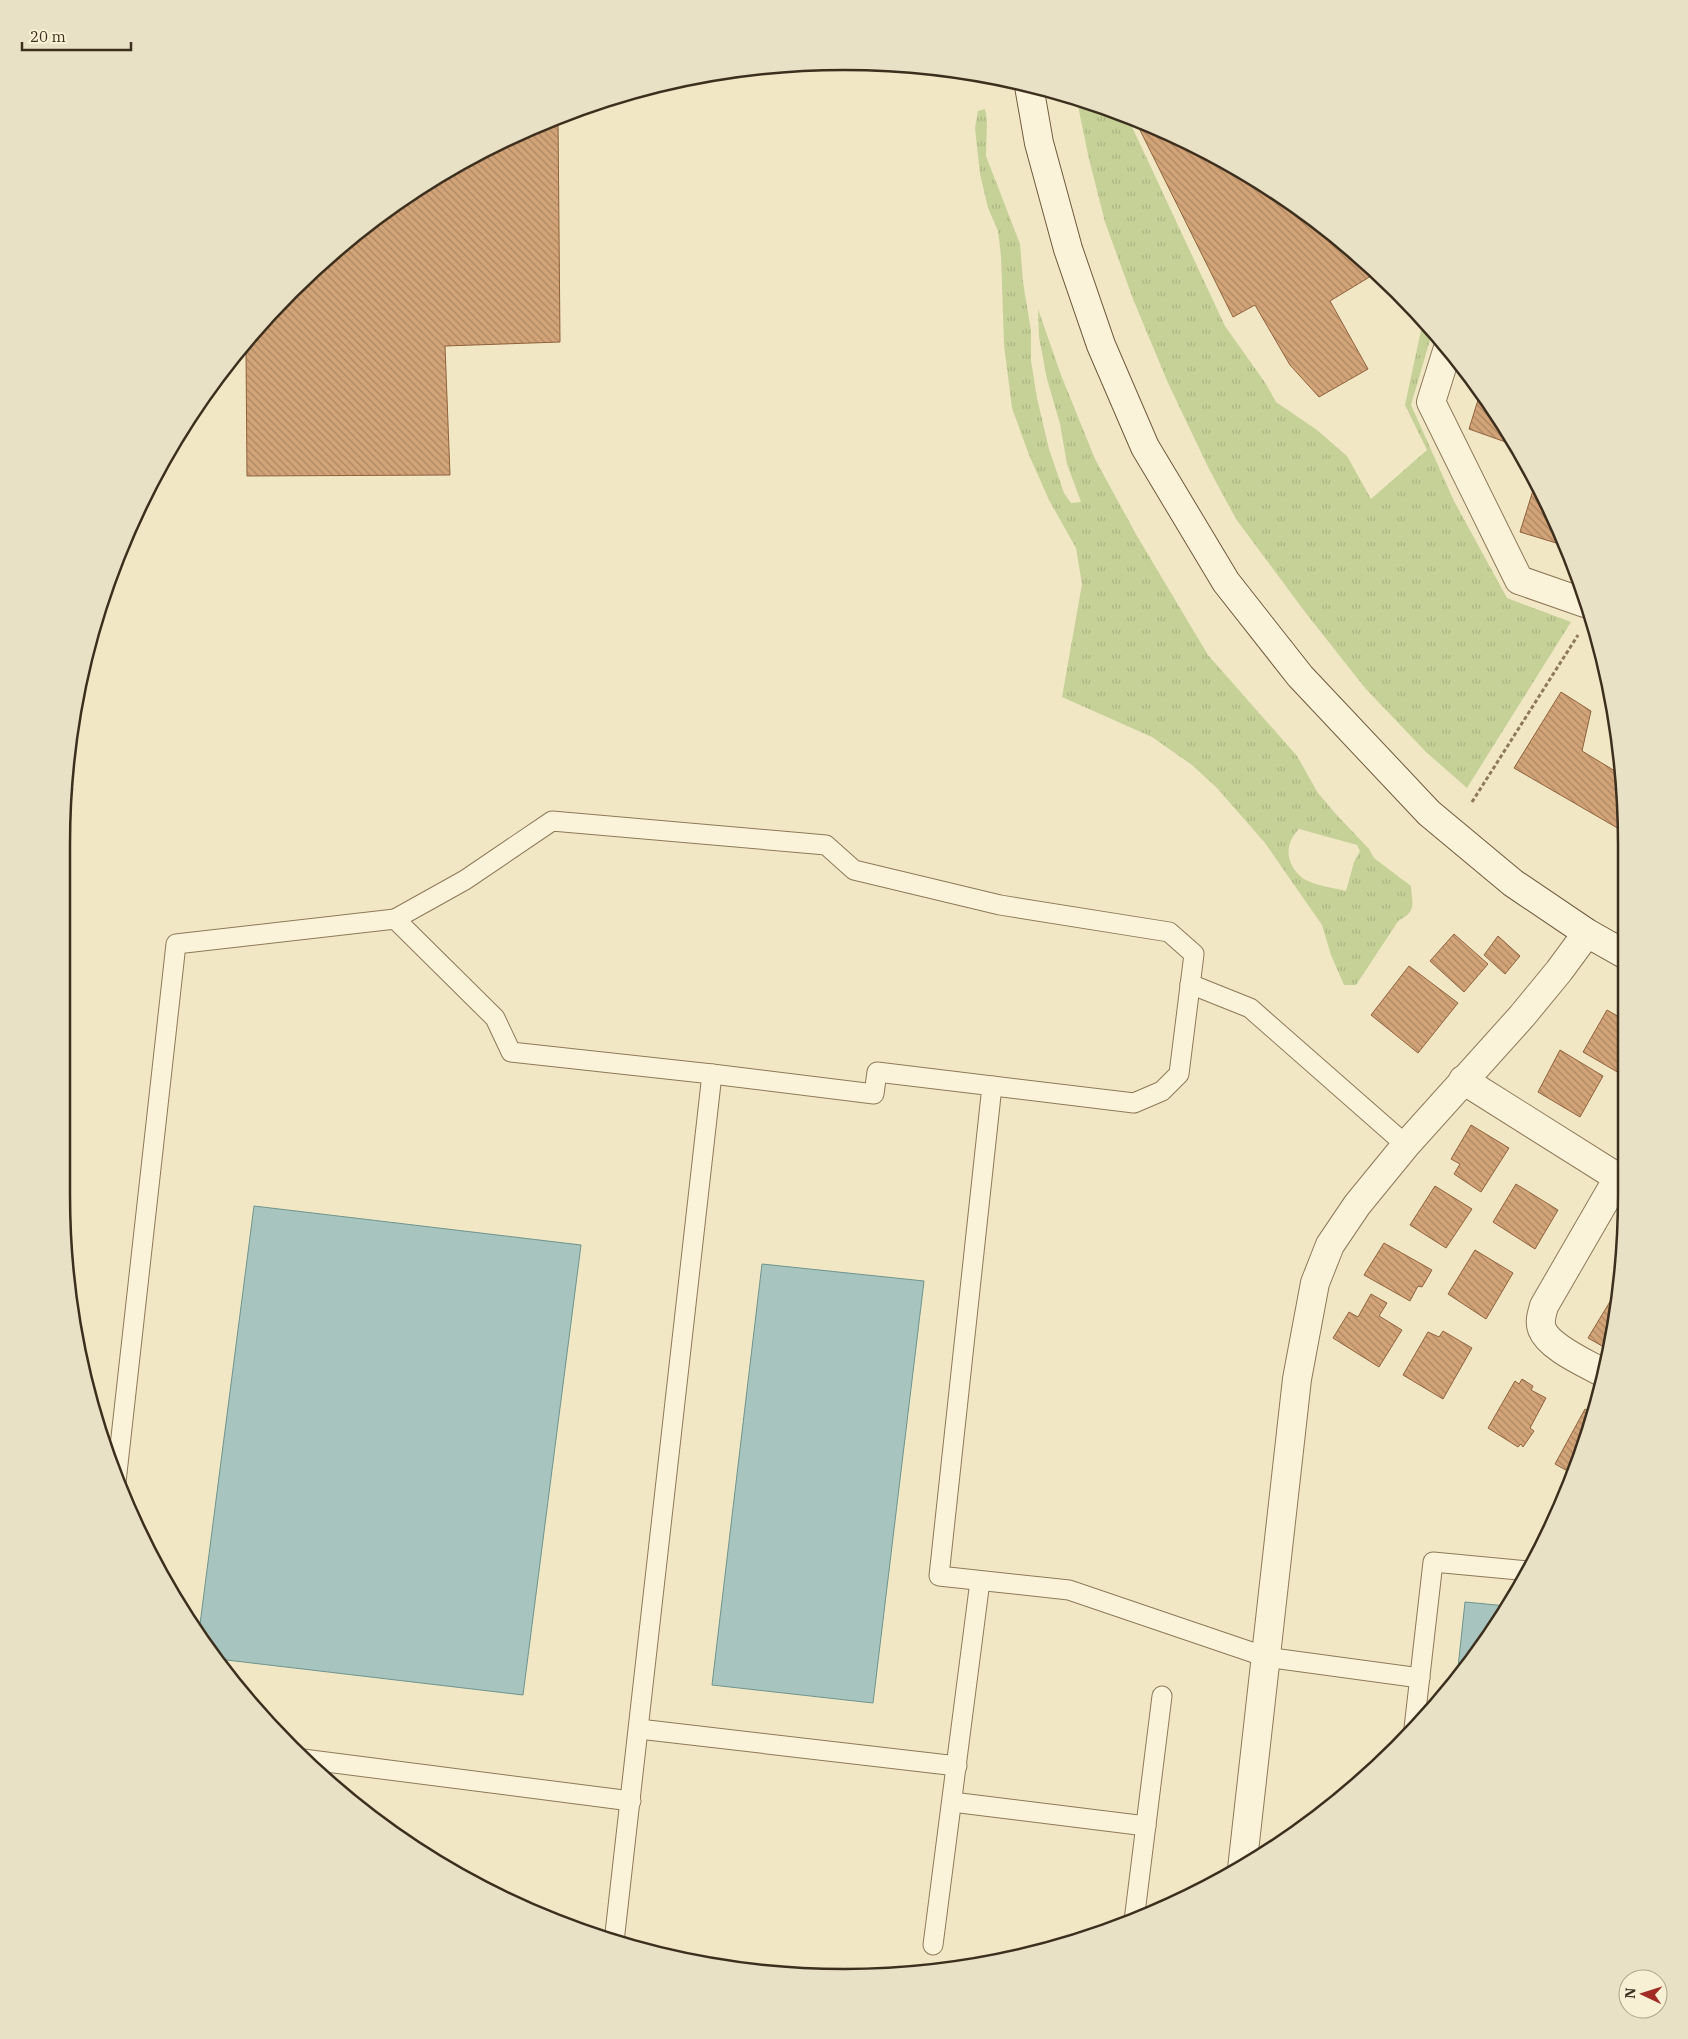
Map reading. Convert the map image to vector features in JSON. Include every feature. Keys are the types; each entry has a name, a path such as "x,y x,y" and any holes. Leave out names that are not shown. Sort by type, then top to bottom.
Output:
{"street":[{"path":"1030,93 1039,143 1068,249 1101,345 1145,447 1226,582 1300,676 1429,813 1513,883 1618,950"},
{"path":"1445,357 1431,402 1519,580 1579,601"},
{"path":"1243,1858 1297,1379 1315,1283 1330,1245 1357,1205 1406,1145 1559,971 1587,932"},
{"path":"1463,1080 1618,1177"},
{"path":"1598,1370 1558,1347 1547,1337 1542,1329 1541,1318 1544,1306 1618,1186"}],"lane":[{"path":"118,1463 176,944 395,920 465,880 552,821 826,845 854,870 1000,906 1169,932 1194,954 1178,1074 1162,1091 1134,1103 877,1072 874,1094 511,1052 495,1018 395,920"},
{"path":"1190,984 1250,1008 1406,1145"},
{"path":"615,1934 712,1074"},
{"path":"992,1086 939,1576 1069,1590 1266,1657 1420,1678"},
{"path":"1415,1716 1433,1562 1520,1570"},
{"path":"933,1945 980,1581"},
{"path":"1135,1912 1162,1696"},
{"path":"639,1729 957,1766"},
{"path":"317,1761 631,1801"},
{"path":"952,1802 1146,1826"}],"path":[{"path":"1472,802 1579,635"}],"green space":[{"path":"1078,106 1132,126 1225,326 1266,384 1276,402 1317,430 1347,456 1371,499 1427,450 1405,405 1421,329 1430,339 1411,405 1454,501 1507,598 1571,622 1467,788 1426,752 1365,688 1305,612 1236,519 1209,469 1168,383 1133,299 1105,222"},
{"path":"985,109 987,120 986,156 1020,244 1023,282 1031,331 1031,361 1037,398 1049,449 1064,493 1071,503 1081,502 1067,464 1060,424 1047,379 1039,337 1038,309 1061,375 1095,459 1137,536 1208,655 1297,756 1318,793 1369,849 1374,858 1411,886 1412,906 1409,914 1399,920 1356,985 1344,985 1331,955 1322,925 1265,843 1217,788 1192,765 1152,737 1062,697 1082,584 1076,548 1049,500 1029,455 1012,408 1004,345 1001,256 998,231 988,208 980,174 975,128 978,111","holes":["1299,829 1357,845 1360,851 1354,862 1346,891 1318,885 1304,879 1290,862 1290,842"]}],"water":[{"path":"254,1206 581,1245 523,1695 226,1660 200,1625"},
{"path":"762,1264 924,1281 873,1703 712,1685"},
{"path":"1465,1602 1500,1605 1488,1625 1458,1666"}],"building":[{"path":"558,125 560,342 445,346 450,475 247,476 246,353 262,334 334,262 414,200 502,150"},
{"path":"1139,129 1186,150 1274,200 1315,230 1370,277 1330,301 1368,369 1319,397 1290,365 1255,305 1233,317"},
{"path":"1478,400 1505,442 1469,429"},
{"path":"1533,492 1557,543 1520,532"},
{"path":"1561,692 1591,711 1582,751 1614,770 1617,828 1514,768"},
{"path":"1454,934 1488,964 1464,992 1430,961"},
{"path":"1498,936 1520,956 1505,974 1484,955"},
{"path":"1409,966 1458,1003 1418,1053 1371,1015"},
{"path":"1607,1010 1618,1016 1618,1072 1583,1052"},
{"path":"1560,1050 1603,1076 1580,1117 1538,1092"},
{"path":"1471,1125 1509,1148 1481,1192 1454,1174 1460,1164 1451,1159"},
{"path":"1516,1184 1558,1210 1535,1249 1493,1222"},
{"path":"1435,1186 1472,1209 1446,1248 1410,1225"},
{"path":"1384,1243 1432,1270 1422,1287 1418,1286 1410,1301 1364,1275"},
{"path":"1475,1250 1513,1273 1486,1319 1448,1294"},
{"path":"1371,1294 1387,1303 1379,1316 1402,1330 1379,1367 1333,1338 1349,1312 1358,1317"},
{"path":"1610,1301 1603,1346 1588,1338"},
{"path":"1443,1331 1472,1348 1443,1399 1403,1375 1428,1332 1439,1337"},
{"path":"1522,1379 1533,1386 1531,1390 1546,1398 1530,1428 1534,1431 1523,1447 1521,1444 1518,1447 1488,1428 1515,1381 1519,1384"},
{"path":"1585,1409 1587,1410 1567,1471 1555,1464"}]}
